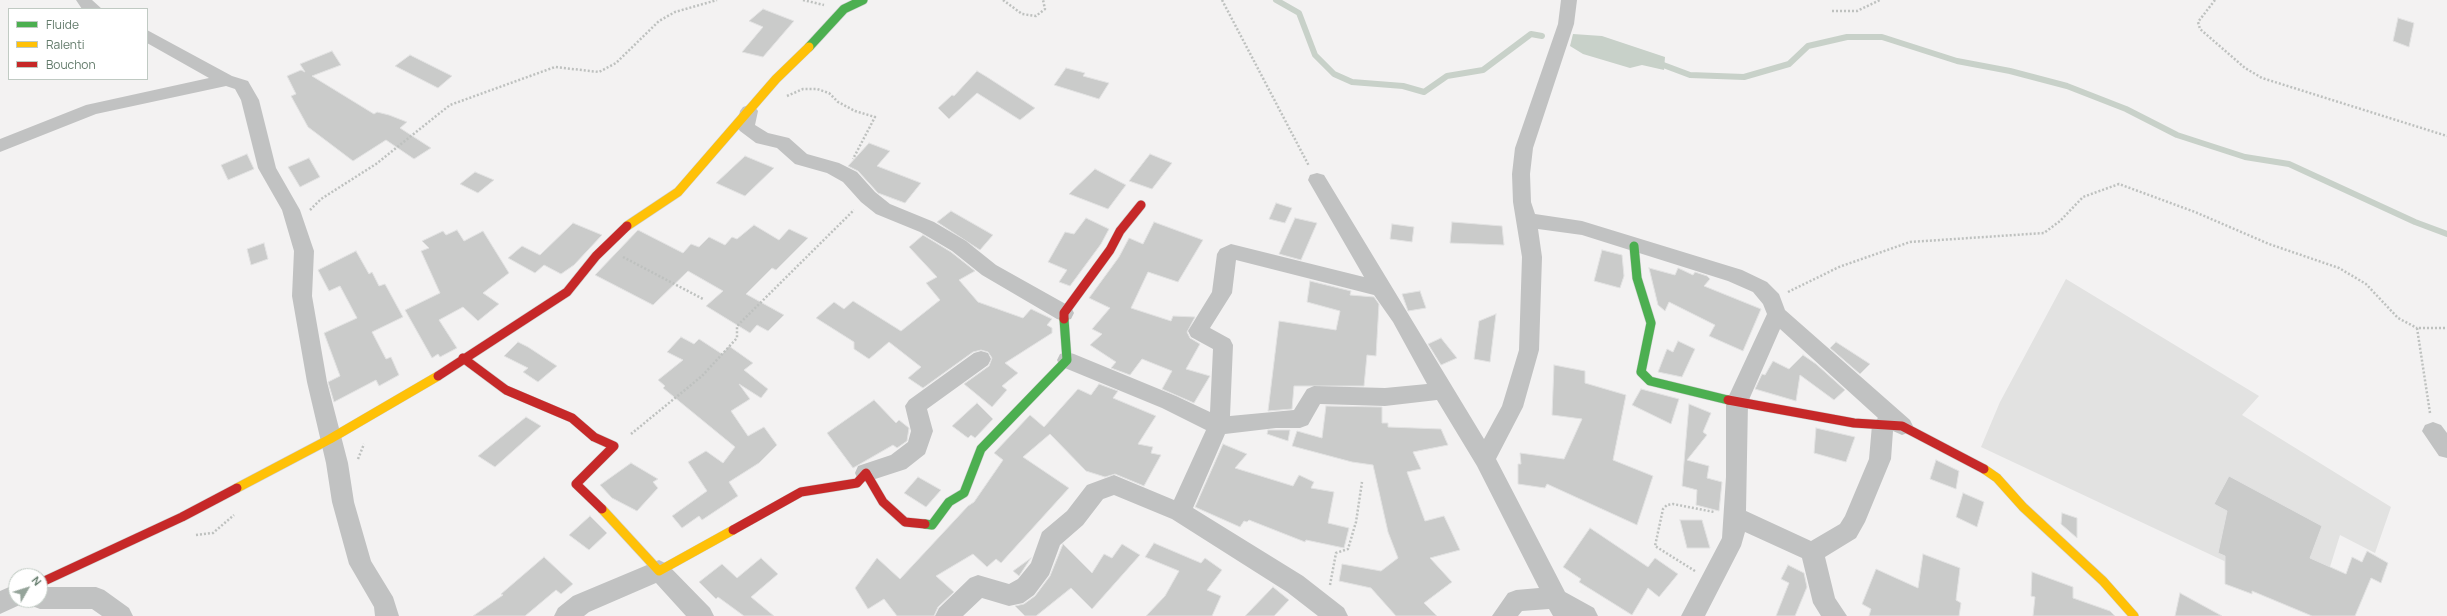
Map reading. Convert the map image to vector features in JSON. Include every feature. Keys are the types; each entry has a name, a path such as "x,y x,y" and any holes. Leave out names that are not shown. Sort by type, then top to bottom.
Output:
{"street":[{"path":"84,0 87,5 92,8"},
{"path":"48,579 182,517 330,439 414,392 463,358 567,292 596,256 630,224 678,192 776,79 817,40 844,9 863,0"},
{"path":"1485,458 1512,407 1529,350 1532,257 1522,196 1521,174 1524,148 1566,24 1569,0"},
{"path":"148,37 226,80 242,85 250,100 267,168 291,210 304,251 302,296 317,382 352,538 361,564 385,605 388,616"},
{"path":"0,146 92,110 226,80"},
{"path":"749,111 746,128 762,138 783,144 801,159 833,168 850,177 868,197 883,209 927,226 959,246 989,270 1064,313"},
{"path":"1317,180 1381,290 1400,316 1442,391 1485,458 1560,607"},
{"path":"866,473 883,502 905,522 932,525 949,502 964,493 976,466 981,449 1067,360 1064,313 1141,204"},
{"path":"1527,220 1582,228 1634,246 1735,275 1760,288 1775,307 1893,426"},
{"path":"1634,246 1637,278 1651,323 1640,372 1650,381 1737,402 1854,422 1893,426 1982,468 1997,478 2023,507 2103,581 2134,616"},
{"path":"1180,512 1218,426 1222,402 1222,345 1198,331 1222,293 1223,271 1229,252 1238,252 1381,290"},
{"path":"1693,616 1713,581 1733,539 1737,402 1775,307"},
{"path":"463,358 506,390 572,418 594,437 614,446 576,484 621,528 702,616"},
{"path":"566,616 581,604 659,571 801,492 857,483 866,473 898,462 917,447 922,431 916,406 981,359"},
{"path":"1067,360 1169,402 1218,426 1276,419 1300,419 1314,395 1385,397 1442,391"},
{"path":"1812,552 1848,531 1854,522 1893,426"},
{"path":"2433,431 2447,449"},
{"path":"947,616 978,586 1015,595 1026,587 1041,568 1050,539 1075,518 1095,492 1105,486 1114,485 1124,487 1180,512 1294,584 1330,611"},
{"path":"1734,516 1812,552"},
{"path":"1812,552 1825,603 1835,616"},
{"path":"48,598 96,598 121,616"},
{"path":"1504,616 1516,602 1560,607 1586,616"}],"path":[{"path":"296,223 321,199 376,164 450,105 555,67 600,72 616,63 659,21 675,12 717,0"},
{"path":"1003,0 1022,14 1036,16 1045,9 1043,0"},
{"path":"1222,0 1317,180"},
{"path":"1832,11 1857,11 1880,0"},
{"path":"2215,0 2198,22 2200,29 2245,68 2256,75 2447,136"},
{"path":"783,98 803,89 817,89 829,93 838,102 855,111 875,117 852,161 850,177"},
{"path":"1775,307 1840,267 1910,242 2044,233 2060,221 2083,197 2119,184 2195,212 2269,244 2339,268 2366,284 2398,318 2417,328 2447,328"},
{"path":"614,446 636,432 702,376 737,338 737,326 868,197"},
{"path":"596,256 613,252 704,299"},
{"path":"2417,328 2433,431"},
{"path":"358,468 359,453 366,442"},
{"path":"1330,611 1336,553 1348,549 1356,522 1362,482"},
{"path":"1713,581 1655,546 1663,509 1667,505 1673,504 1734,516"}],"shaded area":[{"path":"1573,34 1602,36 1665,57 1664,70 1642,65 1630,68 1583,54 1570,46"},
{"path":"2066,279 2259,396 2242,415 2391,507 2375,553 2340,535 2318,605 1981,447 2000,402"}],"building":[{"path":"763,9 794,21 763,57 742,52 763,27 749,21"},
{"path":"2398,18 2414,23 2409,47 2393,41"},
{"path":"332,51 341,65 312,76 374,114 377,112 407,122 400,128 431,148 414,159 386,140 353,161 308,127 291,96 296,94 287,76 301,70 305,72 300,64"},
{"path":"410,55 452,76 438,88 395,66"},
{"path":"1066,68 1085,73 1083,76 1109,83 1099,99 1054,85"},
{"path":"977,71 1035,108 1020,120 977,93 949,119 938,108 952,95 954,96"},
{"path":"869,143 890,151 877,166 921,183 905,203 878,193 858,171 848,166"},
{"path":"247,154 254,169 228,180 221,165"},
{"path":"1150,154 1172,163 1152,189 1129,181"},
{"path":"745,156 774,168 745,196 716,183"},
{"path":"309,158 320,177 300,187 288,167"},
{"path":"1095,169 1126,185 1108,209 1069,194"},
{"path":"475,172 494,180 478,193 460,184"},
{"path":"1276,203 1292,208 1285,223 1269,219"},
{"path":"951,211 993,235 980,250 937,222"},
{"path":"1086,218 1109,229 1101,244 1070,286 1059,282 1067,270 1048,262 1065,232 1074,234"},
{"path":"1295,218 1317,223 1301,260 1279,254"},
{"path":"1154,222 1203,240 1178,282 1148,272 1131,308 1171,321 1173,316 1195,317 1187,332 1190,338 1200,344 1186,369 1210,376 1194,403 1162,389 1172,371 1142,359 1130,375 1111,368 1116,362 1090,345 1102,334 1092,329 1110,308 1089,298 1119,257 1129,238 1143,244"},
{"path":"1452,222 1502,226 1504,245 1450,243"},
{"path":"573,223 602,235 574,265 561,274 544,265 535,273 508,258 522,246 540,255"},
{"path":"1392,224 1414,227 1412,242 1390,239"},
{"path":"754,225 779,240 789,229 808,238 776,270 772,268 746,294 784,315 768,331 757,325 750,333 706,306 723,291 688,271 653,305 595,275 638,230 683,253 691,244 699,247 709,237 725,245 732,237 737,239"},
{"path":"457,230 464,241 483,231 509,273 483,293 499,304 478,321 463,307 439,320 457,348 440,357 438,354 432,358 405,310 440,293 421,251 429,248 422,241 443,231 446,235"},
{"path":"923,235 951,252 975,271 959,280 978,302 1023,318 1031,309 1052,319 1047,325 1052,328 1052,333 1005,363 1018,373 1002,386 1007,390 992,407 964,384 989,366 992,358 988,352 981,350 973,352 923,388 908,378 921,367 889,342 869,359 854,349 854,342 816,318 834,302 844,309 853,301 901,331 940,300 926,283 937,277 909,247"},
{"path":"264,243 268,259 251,265 247,249"},
{"path":"1602,250 1622,255 1624,276 1620,288 1594,281"},
{"path":"356,251 369,274 372,272 379,286 385,284 403,317 372,332 386,359 391,357 399,375 379,386 376,380 334,402 328,382 340,376 324,333 357,318 340,286 329,291 318,270"},
{"path":"1649,268 1675,275 1678,268 1693,275 1695,272 1707,276 1710,279 1704,286 1761,309 1743,351 1709,336 1715,325 1669,302 1665,311 1658,305"},
{"path":"1310,281 1351,291 1350,295 1374,297 1379,304 1376,356 1367,355 1364,386 1294,386 1292,409 1268,411 1279,321 1336,330 1340,311 1307,302"},
{"path":"1420,291 1426,308 1408,311 1402,294"},
{"path":"1496,314 1490,362 1474,359 1479,321"},
{"path":"681,337 694,344 699,339 722,354 729,346 753,363 744,370 768,389 761,398 739,384 750,399 731,411 748,436 764,427 777,445 759,463 729,482 738,496 702,520 699,516 682,528 672,516 707,491 688,462 706,451 723,463 735,447 663,388 665,386 658,380 683,360 667,352"},
{"path":"1441,338 1457,358 1441,365 1428,344"},
{"path":"1678,341 1695,349 1682,377 1658,372 1667,349 1673,352"},
{"path":"518,342 557,366 538,382 523,372 528,368 504,356"},
{"path":"1836,342 1870,364 1860,374 1830,348"},
{"path":"1803,355 1816,364 1845,390 1834,400 1800,375 1796,401 1755,389 1762,374 1765,375 1773,361 1789,369"},
{"path":"1554,365 1585,371 1585,383 1626,395 1613,460 1653,476 1637,525 1547,484 1545,488 1518,484 1518,464 1521,464 1520,453 1564,459 1582,419 1552,415"},
{"path":"1099,384 1118,391 1113,398 1156,416 1138,444 1153,447 1151,453 1161,455 1144,486 1115,474 1105,477 1086,471 1050,434 1023,457 1069,488 1001,563 996,559 987,567 973,554 936,576 954,592 938,607 934,616 897,616 884,599 868,609 855,588 877,558 900,579 968,506 974,502 1003,460 994,453 1030,415 1044,427 1078,389 1091,395"},
{"path":"1641,389 1679,399 1671,424 1632,405"},
{"path":"874,400 896,423 899,420 909,428 907,441 897,448 893,445 853,468 827,433"},
{"path":"977,403 993,419 975,438 971,435 968,438 952,426"},
{"path":"1689,404 1711,413 1703,432 1707,435 1687,460 1709,466 1707,478 1722,482 1719,511 1696,505 1697,490 1682,486"},
{"path":"1326,406 1382,407 1382,423 1388,423 1388,427 1441,429 1448,445 1413,452 1421,469 1407,472 1425,521 1444,516 1460,550 1430,558 1452,582 1424,603 1437,616 1396,616 1371,588 1339,581 1342,564 1381,571 1398,558 1388,532 1373,465 1352,462 1292,446 1297,431 1322,438"},
{"path":"526,417 541,426 495,467 478,456"},
{"path":"1816,428 1855,437 1846,462 1814,453"},
{"path":"1268,430 1290,430 1288,441 1267,434"},
{"path":"1223,444 1247,454 1235,468 1293,486 1299,475 1314,482 1311,488 1334,492 1328,523 1349,528 1344,548 1306,540 1305,542 1249,520 1247,522 1244,521 1240,527 1195,507"},
{"path":"1936,460 1959,471 1956,489 1930,479"},
{"path":"631,463 658,479 653,482 658,488 637,511 612,498 600,485"},
{"path":"2229,476 2322,526 2310,558 2346,574 2352,557 2362,562 2367,551 2388,563 2381,583 2371,578 2355,616 2312,616 2252,591 2252,594 2225,584 2225,556 2218,553 2227,511 2214,504"},
{"path":"918,477 941,490 926,507 904,493"},
{"path":"1963,493 1984,502 1977,527 1956,517"},
{"path":"2062,513 2077,518 2077,538 2061,524"},
{"path":"590,516 607,533 589,550 569,535"},
{"path":"1680,520 1702,520 1710,548 1687,548"},
{"path":"1590,528 1648,567 1655,558 1678,574 1659,597 1648,588 1632,615 1579,582 1581,579 1563,567"},
{"path":"1154,543 1201,563 1205,558 1222,570 1207,590 1221,596 1212,616 1146,616 1165,596 1179,571 1145,557"},
{"path":"1063,544 1092,573 1104,554 1112,558 1122,544 1140,555 1092,609 1071,588 1036,616 1025,616 1015,606 1024,604 1035,596 1050,576"},
{"path":"1923,554 1960,568 1956,600 1961,603 1959,616 1869,616 1871,609 1862,604 1876,569 1918,588"},
{"path":"544,557 573,584 561,594 556,590 525,616 473,616 503,595 501,594"},
{"path":"761,558 778,574 751,597 774,616 744,616 718,597 716,599 699,582 722,564 737,578"},
{"path":"1031,558 1019,576 1013,571"},
{"path":"1788,565 1804,573 1807,587 1795,616 1776,616 1789,583 1781,579"},
{"path":"2032,572 2073,587 2073,598 2110,611 2115,616 2033,616 2035,597 2031,596"},
{"path":"1273,587 1289,600 1274,616 1245,616"},
{"path":"2180,593 2222,616 2175,616"}],"waterway":[{"path":"1276,0 1299,13 1315,55 1334,74 1352,82 1403,86 1424,92 1447,76 1483,70 1531,34 1542,36"},
{"path":"1658,63 1690,75 1744,77 1789,64 1808,46 1847,37 1882,37 1957,61 2010,71 2067,86 2126,109 2177,135 2245,157 2289,164 2415,222 2447,234"}],"traffic: fast":[{"path":"809,47 844,9 863,0"},
{"path":"1634,246 1637,278 1651,323 1641,372 1650,381 1728,400"},
{"path":"925,524 932,525 949,502 964,493 981,449 1067,360 1064,319"}],"traffic: slow":[{"path":"627,226 678,192 776,79 809,47"},
{"path":"237,488 330,439 438,376"},
{"path":"1984,469 1997,478 2023,507 2103,581 2134,616"},
{"path":"602,509 659,571 733,530"}],"traffic: jam":[{"path":"1064,319 1064,313 1110,250 1120,231 1141,205"},
{"path":"438,376 567,292 596,256 627,226"},
{"path":"463,358 506,390 572,418 594,437 614,446 576,484 602,509"},
{"path":"1728,400 1854,423 1902,426 1984,469"},
{"path":"733,530 801,492 857,483 866,473 883,502 905,522 925,524"},
{"path":"48,579 182,517 237,488"}]}
